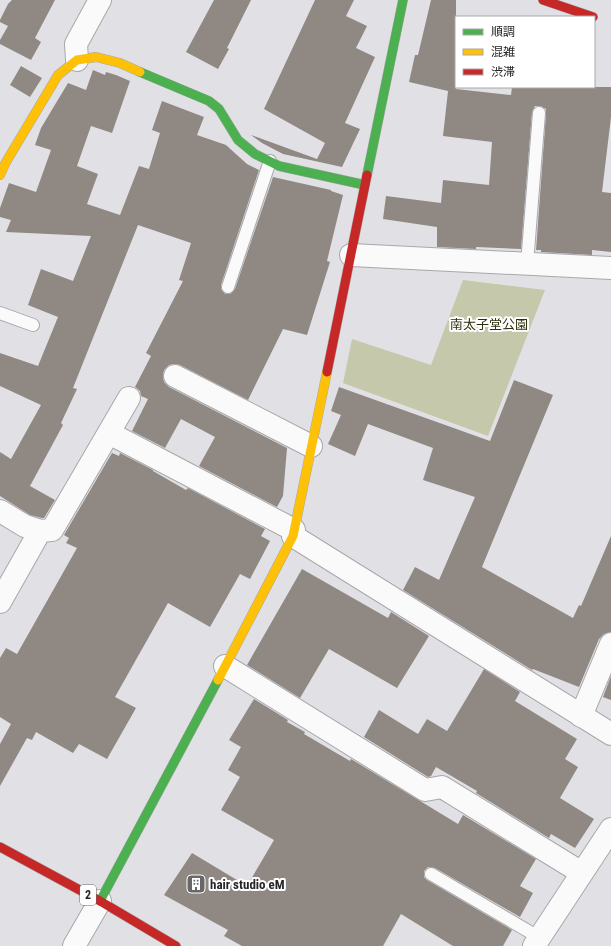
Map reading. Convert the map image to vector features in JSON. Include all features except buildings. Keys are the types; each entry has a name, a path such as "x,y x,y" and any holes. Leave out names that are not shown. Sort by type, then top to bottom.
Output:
{"street":[{"path":"77,60 76,44 100,0"},
{"path":"74,946 100,901 226,666 293,533 403,0"},
{"path":"543,0 590,16"},
{"path":"2,165 58,75 77,60 96,57 120,64 209,101 219,109 238,140 254,154 270,162 279,166 365,185"},
{"path":"351,255 611,268"},
{"path":"175,376 311,446"},
{"path":"0,511 25,526 40,531 52,530 129,398"},
{"path":"109,432 293,533 611,734"},
{"path":"0,602 40,531"},
{"path":"581,716 611,644"},
{"path":"226,666 425,790 442,787 582,873"},
{"path":"537,942 611,829"},
{"name":"2","path":"0,847 100,901 176,946"}],"lane":[{"path":"527,264 539,113"},
{"path":"228,287 270,162"},
{"path":"0,313 33,325"},
{"path":"431,874 537,942"}],"green space":[{"name":"南太子堂公園","path":"463,280 545,290 488,436 343,383 352,339 431,365"}],"traffic: fast":[{"path":"367,175 403,0"},
{"path":"140,72 209,101 219,109 238,140 255,154 279,166 365,185"},
{"path":"100,901 218,680"}],"traffic: slow":[{"path":"0,175 6,162 58,75 77,60 96,57 120,63 140,72"},
{"path":"218,680 293,536 327,372"}],"traffic: jam":[{"path":"543,0 590,16"},
{"path":"327,372 367,175"},
{"path":"0,847 100,901 176,946"}],"place":[{"name":"hair studio eM","path":"196,884"}]}
